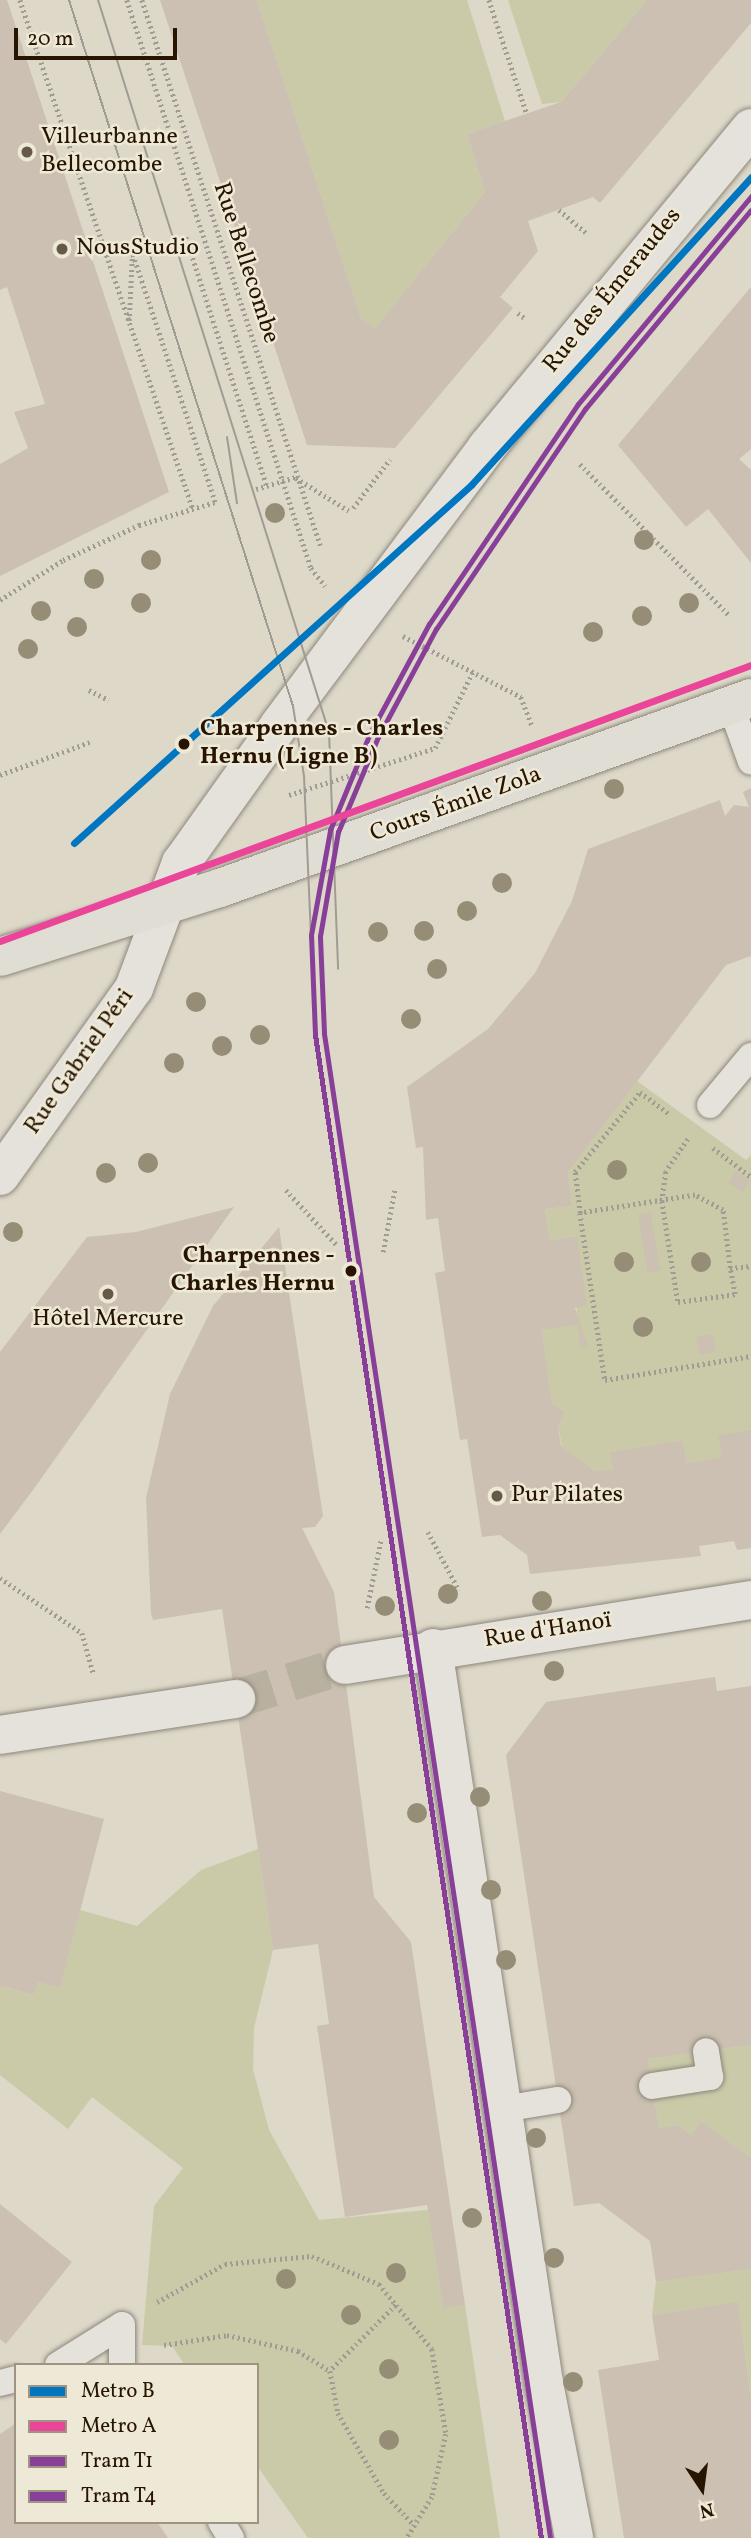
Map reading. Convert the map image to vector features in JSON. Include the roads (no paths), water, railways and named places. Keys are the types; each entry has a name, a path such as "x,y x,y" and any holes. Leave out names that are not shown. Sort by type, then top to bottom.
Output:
{"main road":[{"name":"Cours Émile Zola","path":"0,957 167,904 741,702"}],"street":[{"name":"Rue des Émeraudes","path":"167,904 181,863 390,575 526,397 751,128"},
{"name":"Rue Gabriel Péri","path":"0,1176 134,988 167,904"},
{"name":"Rue d'Hanoï","path":"345,1665 433,1648 751,1600"},
{"path":"433,1648 503,2109 574,2538"},
{"path":"0,1735 236,1699"}],"lane":[{"path":"741,702 751,762"},
{"path":"710,1105 751,1056"},
{"path":"652,2086 710,2077 706,2051"},
{"path":"503,2109 558,2100"},
{"path":"61,2363 122,2325 122,2363"}],"tunnel":[{"path":"236,1699 345,1665"}],"tram line":[{"path":"69,0 293,706 304,776 311,935"},
{"path":"98,0 329,732 338,969"},
{"name":"T1","path":"541,2538 315,1034 311,935 330,830 370,733 429,624 578,404 751,196"},
{"name":"T4","path":"550,2537 324,1033 320,936 338,832 378,737 436,629 585,409 751,210"},
{"path":"227,437 237,503"}],"metro line":[{"name":"B","path":"74,843 471,485 751,177"},
{"name":"A","path":"0,941 751,665"}],"place":[{"name":"Villeurbanne Bellecombe","path":"27,152"},
{"name":"NousStudio","path":"62,249"},
{"name":"Charpennes - Charles Hernu (Ligne B)","path":"184,744"},
{"name":"Charpennes - Charles Hernu","path":"351,1271"},
{"name":"Hôtel Mercure","path":"108,1294"},
{"name":"Pur Pilates","path":"497,1496"}]}
